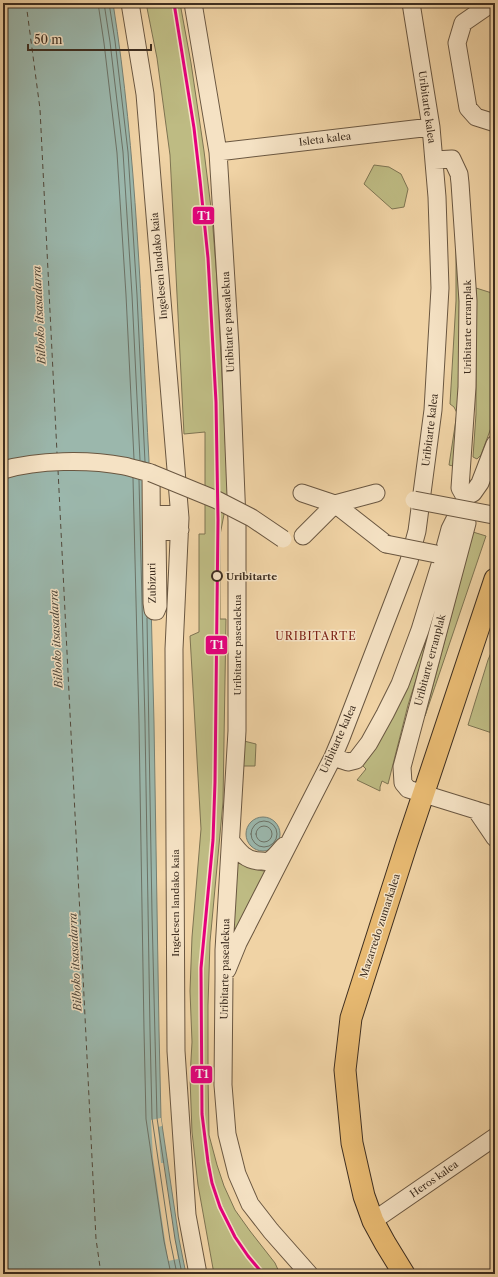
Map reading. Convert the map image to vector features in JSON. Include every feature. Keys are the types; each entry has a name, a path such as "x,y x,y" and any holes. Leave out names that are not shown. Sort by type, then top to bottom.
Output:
{"main road":[{"name":"Mazarredo zumarkalea","path":"404,1274 373,1220 364,1196 352,1143 345,1070 350,1025 360,988 406,846 495,579"}],"street":[{"name":"Ingelesen landako kaia","path":"130,3 145,94 180,530 174,649 176,1051 187,1215 198,1274"},
{"name":"Uribitarte pasealekua","path":"193,3 218,152 230,346 237,521 237,731 224,950 223,1085 227,1134 237,1174 250,1204 270,1231 284,1254 292,1274"},
{"name":"Uribitarte kalea","path":"224,978 238,943 333,757 406,570 417,531 433,410 439,295 437,197 431,127 411,3"},
{"path":"492,3 463,23 457,43 468,108 476,117 495,123"},
{"name":"Isleta kalea","path":"218,152 431,127"},
{"name":"Uribitarte erranplak","path":"424,794 408,789 403,783 402,767 467,523 463,514 466,497 460,488 467,387 468,301 460,183 459,174 452,159 434,160"},
{"path":"466,497 473,493 480,483 495,444"},
{"path":"3,470 15,466 50,462 86,462 123,466 151,473 217,500 252,518 282,539"},
{"name":"Zubizuri","path":"151,473 152,604 154,611 156,611 158,606 157,532 180,530"},
{"path":"302,493 334,504 386,544 440,555"},
{"path":"303,536 334,504 376,493"},
{"path":"414,500 494,515"},
{"path":"156,515 179,514"},
{"name":"Uribitarte erranplak","path":"333,757 348,762 356,760 369,744 397,690 409,660 420,630 440,555 450,529 458,515 463,514"},
{"path":"424,794 495,816"},
{"path":"476,810 495,838"},
{"name":"Uribitarte kalea","path":"231,841 242,855 257,861 268,861 274,858 294,834"},
{"name":"Heros kalea","path":"373,1220 495,1137"},
{"name":"Uribitarte pasealekua","path":"270,1231 309,1274"}],"shaded area":[{"path":"146,3 180,3 191,63 204,151 212,216 217,280 228,494 220,535 220,619 226,619 223,802 210,942 208,1005 209,1135 224,1186 235,1210 275,1263 280,1274 214,1274 198,1185 192,1132 190,1078 192,1042 190,991 192,937 201,829 190,636 199,632 199,534 205,534 205,432 184,434 170,155 157,58"},
{"path":"374,165 389,167 401,174 408,189 404,207 392,209 364,184"},
{"path":"456,230 461,285 461,385 453,466 449,465 457,413 454,407 450,404 456,301"},
{"path":"476,288 495,294 495,417 481,455 477,459 473,457 476,414"},
{"path":"473,532 486,536 425,716"},
{"path":"432,629 408,705 388,784 382,781 380,791 357,780 366,769 362,765 398,703"},
{"path":"495,643 495,734 468,725 488,660"},
{"path":"244,741 256,744 255,766 243,766"},
{"path":"237,857 255,869 268,871 228,954"}],"water":[{"name":"Bilboko itsasadarra","path":"3,3 113,3 128,117 133,174 149,461 148,481 161,1118 179,1239 186,1274 5,1274 3,1230"},
{"path":"260,817 266,817 270,818 277,824 280,834 279,841 273,848 266,851 260,851 256,850 249,844 246,837 246,831 247,827 253,820"}],"pier":[{"path":"161,1118 162,1126 158,1127 161,1163 164,1163 178,1259 168,1261 153,1158 151,1120"}],"ferry route":[{"path":"26,3 40,109 57,453"},
{"path":"58,470 96,1239 101,1274"}],"transit line":[{"name":"T1","path":"174,3 194,128 200,180 208,258 216,402 218,520 215,782 213,840 201,968 202,1114 212,1183 220,1207 235,1237 263,1274"}],"place":[{"name":"Uribitarte","path":"217,576"}],"district":[{"name":"URIBITARTE","path":"316,636"}]}
